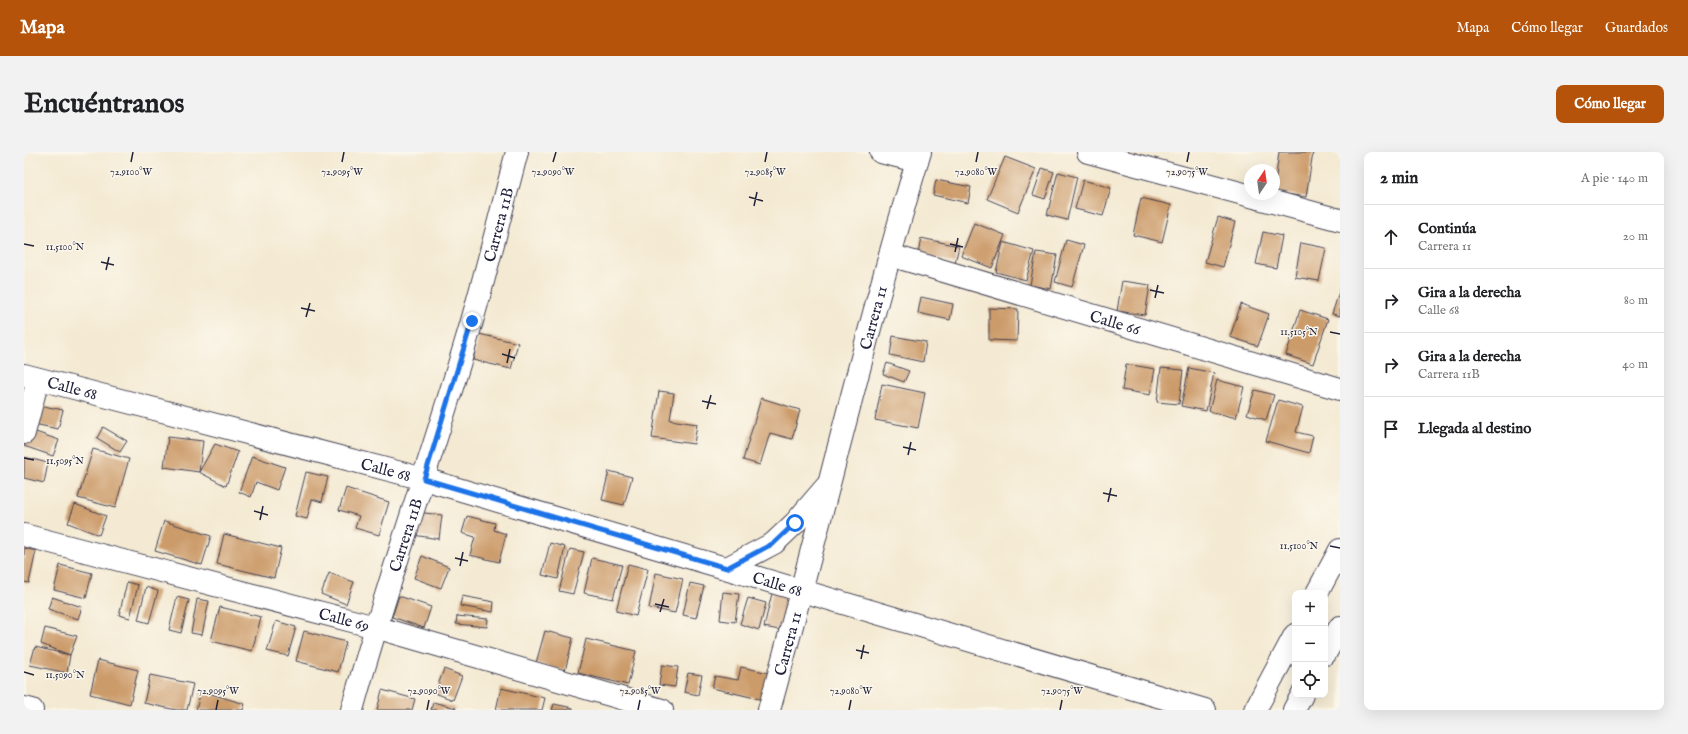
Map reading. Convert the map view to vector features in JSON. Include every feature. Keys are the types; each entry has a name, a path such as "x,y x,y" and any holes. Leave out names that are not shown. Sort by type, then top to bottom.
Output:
{"street":[{"name":"Carrera 11B","path":"352,710 375,627 424,479 472,321 517,152"},
{"path":"881,152 919,157"},
{"path":"1088,152 1340,220"},
{"name":"Carrera 11","path":"769,710 803,590 828,485 890,255 919,157"},
{"name":"Calle 66","path":"890,255 1340,388"},
{"name":"Calle 68","path":"31,377 424,479 1205,710"},
{"path":"24,433 31,377"},
{"name":"Carrera 11","path":"727,568 774,543 795,523 828,485"},
{"name":"Calle 69","path":"24,535 375,627 662,710"},
{"path":"1319,590 1340,550"},
{"path":"1328,649 1340,627"},
{"path":"1255,710 1292,641"},
{"path":"1294,710 1300,698"},
{"path":"24,708 32,710"}],"building":[{"path":"1279,152 1313,152 1306,197 1280,193 1280,164 1278,164"},
{"path":"1005,157 1036,169 1018,212 987,199"},
{"path":"1042,168 1054,172 1045,199 1033,195"},
{"path":"1058,172 1077,177 1067,220 1047,215"},
{"path":"936,180 971,187 968,203 933,195"},
{"path":"1083,180 1111,188 1103,216 1075,209"},
{"path":"1141,198 1171,205 1162,242 1133,235"},
{"path":"1218,217 1235,222 1223,267 1205,262"},
{"path":"974,223 1005,235 992,268 961,256"},
{"path":"1263,232 1282,236 1276,268 1256,264"},
{"path":"921,238 959,246 955,263 918,254"},
{"path":"1066,240 1084,245 1072,287 1055,282"},
{"path":"1003,242 1034,251 1026,280 996,272"},
{"path":"1301,243 1326,248 1319,281 1295,277"},
{"path":"1036,252 1057,255 1051,289 1030,285"},
{"path":"1122,281 1150,285 1145,315 1117,311"},
{"path":"1340,289 1340,316 1332,314"},
{"path":"921,297 953,304 950,320 918,313"},
{"path":"1241,304 1269,314 1258,346 1230,337"},
{"path":"989,308 1018,309 1017,341 989,340"},
{"path":"1300,310 1328,319 1313,364 1286,355"},
{"path":"479,334 518,343 511,369 473,360"},
{"path":"893,336 926,342 923,362 890,355"},
{"path":"887,363 909,371 904,382 883,374"},
{"path":"1126,364 1155,369 1150,395 1122,390"},
{"path":"1161,368 1183,370 1179,404 1157,402"},
{"path":"1189,368 1214,373 1206,411 1181,406"},
{"path":"1217,380 1244,387 1236,418 1209,411"},
{"path":"882,384 925,393 918,428 875,420"},
{"path":"1255,390 1274,395 1266,420 1247,414"},
{"path":"659,391 674,393 670,420 697,424 694,444 652,438"},
{"path":"761,398 800,410 792,439 770,433 760,465 743,460"},
{"path":"1278,400 1303,407 1296,432 1313,436 1309,453 1266,441"},
{"path":"34,404 63,410 58,429 29,423"},
{"path":"103,427 127,441 120,452 97,438"},
{"path":"30,430 59,440 53,456 24,446"},
{"path":"168,437 203,441 199,472 164,467"},
{"path":"215,444 238,452 226,486 199,472"},
{"path":"93,449 129,459 115,508 78,498"},
{"path":"252,456 285,467 277,490 256,482 251,497 239,492"},
{"path":"24,457 48,463 44,483 24,478"},
{"path":"609,471 632,477 624,505 602,500"},
{"path":"306,472 328,477 322,502 312,499 307,519 295,516"},
{"path":"346,488 389,502 379,535 355,528 359,516 339,510"},
{"path":"75,504 106,516 99,535 68,523"},
{"path":"416,512 442,515 439,539 413,535"},
{"path":"467,516 495,523 494,530 506,534 499,562 470,555 475,537 462,533"},
{"path":"164,521 211,536 202,565 155,551"},
{"path":"224,534 281,548 274,578 217,564"},
{"path":"550,543 565,547 558,579 542,575"},
{"path":"24,548 36,551 29,583 24,582"},
{"path":"570,549 584,552 573,594 559,591"},
{"path":"422,556 449,567 441,588 414,578"},
{"path":"592,558 622,565 613,599 584,593"},
{"path":"628,564 648,569 636,616 616,611"},
{"path":"60,565 92,573 86,598 54,590"},
{"path":"329,573 354,582 346,604 321,594"},
{"path":"656,573 683,579 675,613 649,608"},
{"path":"127,582 138,585 130,618 119,615"},
{"path":"690,583 704,586 696,618 683,615"},
{"path":"146,587 158,591 149,623 138,620"},
{"path":"773,589 799,593 790,632 764,627"},
{"path":"723,592 739,594 735,622 720,620"},
{"path":"399,596 431,607 424,628 392,617"},
{"path":"462,596 494,602 493,612 460,606"},
{"path":"52,597 82,607 78,619 48,609"},
{"path":"177,597 189,600 181,633 169,630"},
{"path":"748,598 766,603 759,630 740,624"},
{"path":"197,599 209,601 202,635 191,633"},
{"path":"220,607 261,617 252,651 211,641"},
{"path":"457,616 488,619 487,627 456,624"},
{"path":"276,621 296,627 288,656 267,651"},
{"path":"45,628 77,636 70,655 41,644"},
{"path":"304,631 346,642 338,672 296,661"},
{"path":"545,631 573,638 565,671 536,663"},
{"path":"586,639 636,651 628,685 578,673"},
{"path":"35,647 70,655 67,673 30,665"},
{"path":"98,660 138,670 130,704 90,694"},
{"path":"662,665 678,667 675,687 659,685"},
{"path":"741,667 774,674 768,701 712,688 715,676 738,680"},
{"path":"444,669 462,676 453,700 435,693"},
{"path":"688,673 702,675 698,695 684,692"},
{"path":"150,675 193,684 187,710 176,710 144,703"},
{"path":"501,688 545,698 542,710 496,710"},
{"path":"382,690 415,699 412,710 377,710"},
{"path":"201,691 245,704 243,710 196,710"},
{"path":"433,702 456,708 455,710 431,710"},
{"path":"554,704 573,708 573,710 552,710"}],"route":[{"path":"472,321 424,479 727,568 774,543 795,523"}]}
